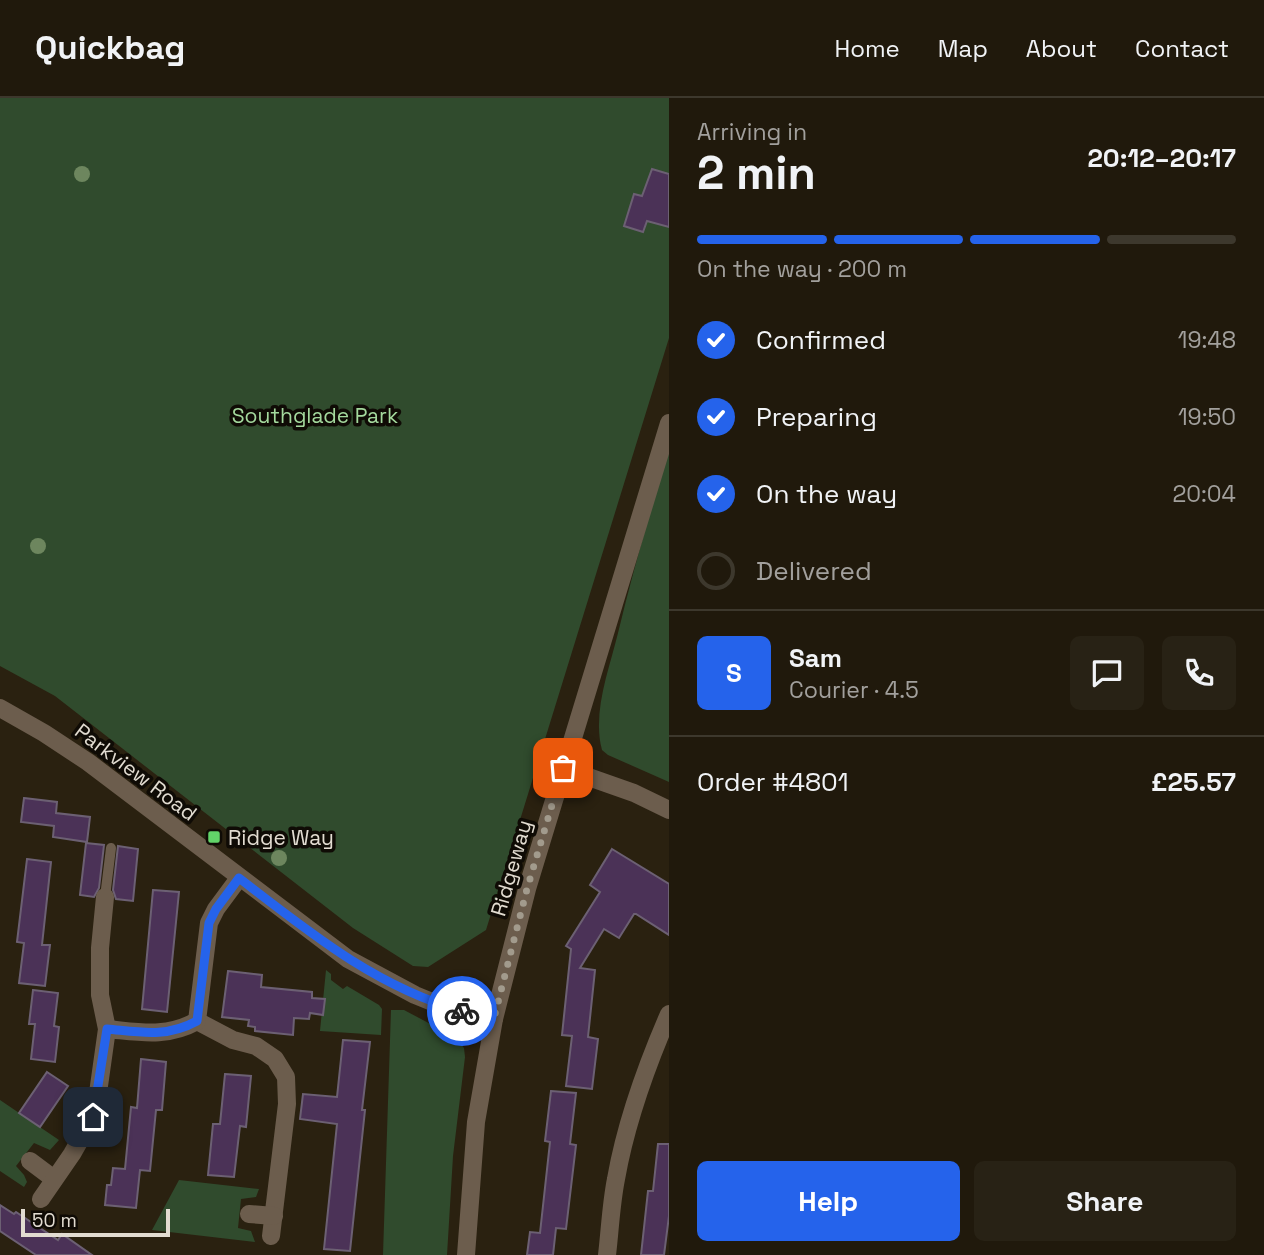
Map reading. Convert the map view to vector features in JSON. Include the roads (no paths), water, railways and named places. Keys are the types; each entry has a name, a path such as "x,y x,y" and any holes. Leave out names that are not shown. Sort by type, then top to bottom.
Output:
{"street":[{"name":"Ridgeway","path":"466,1255 476,1122 494,1018 527,889 669,423"},
{"name":"Parkview Road","path":"0,708 88,762 348,959 389,983 438,1004 494,1018"},
{"path":"563,768 634,793 669,810"},
{"path":"197,1021 209,923 239,878"},
{"path":"41,1199 93,1117 107,1029 100,995 100,948 105,897"},
{"path":"607,1255 616,1180 626,1133 637,1096 669,1014"},
{"path":"107,1029 163,1033 182,1029 197,1021"},
{"path":"197,1021 233,1040 256,1046 275,1059 286,1077 287,1104 271,1236"},
{"path":"30,1161 54,1179"},
{"path":"249,1214 274,1216"}],"lane":[{"path":"105,897 111,848"}],"place":[{"name":"Ridge Way","path":"214,837"}],"park label":[{"name":"Southglade Park","path":"315,415"}]}
